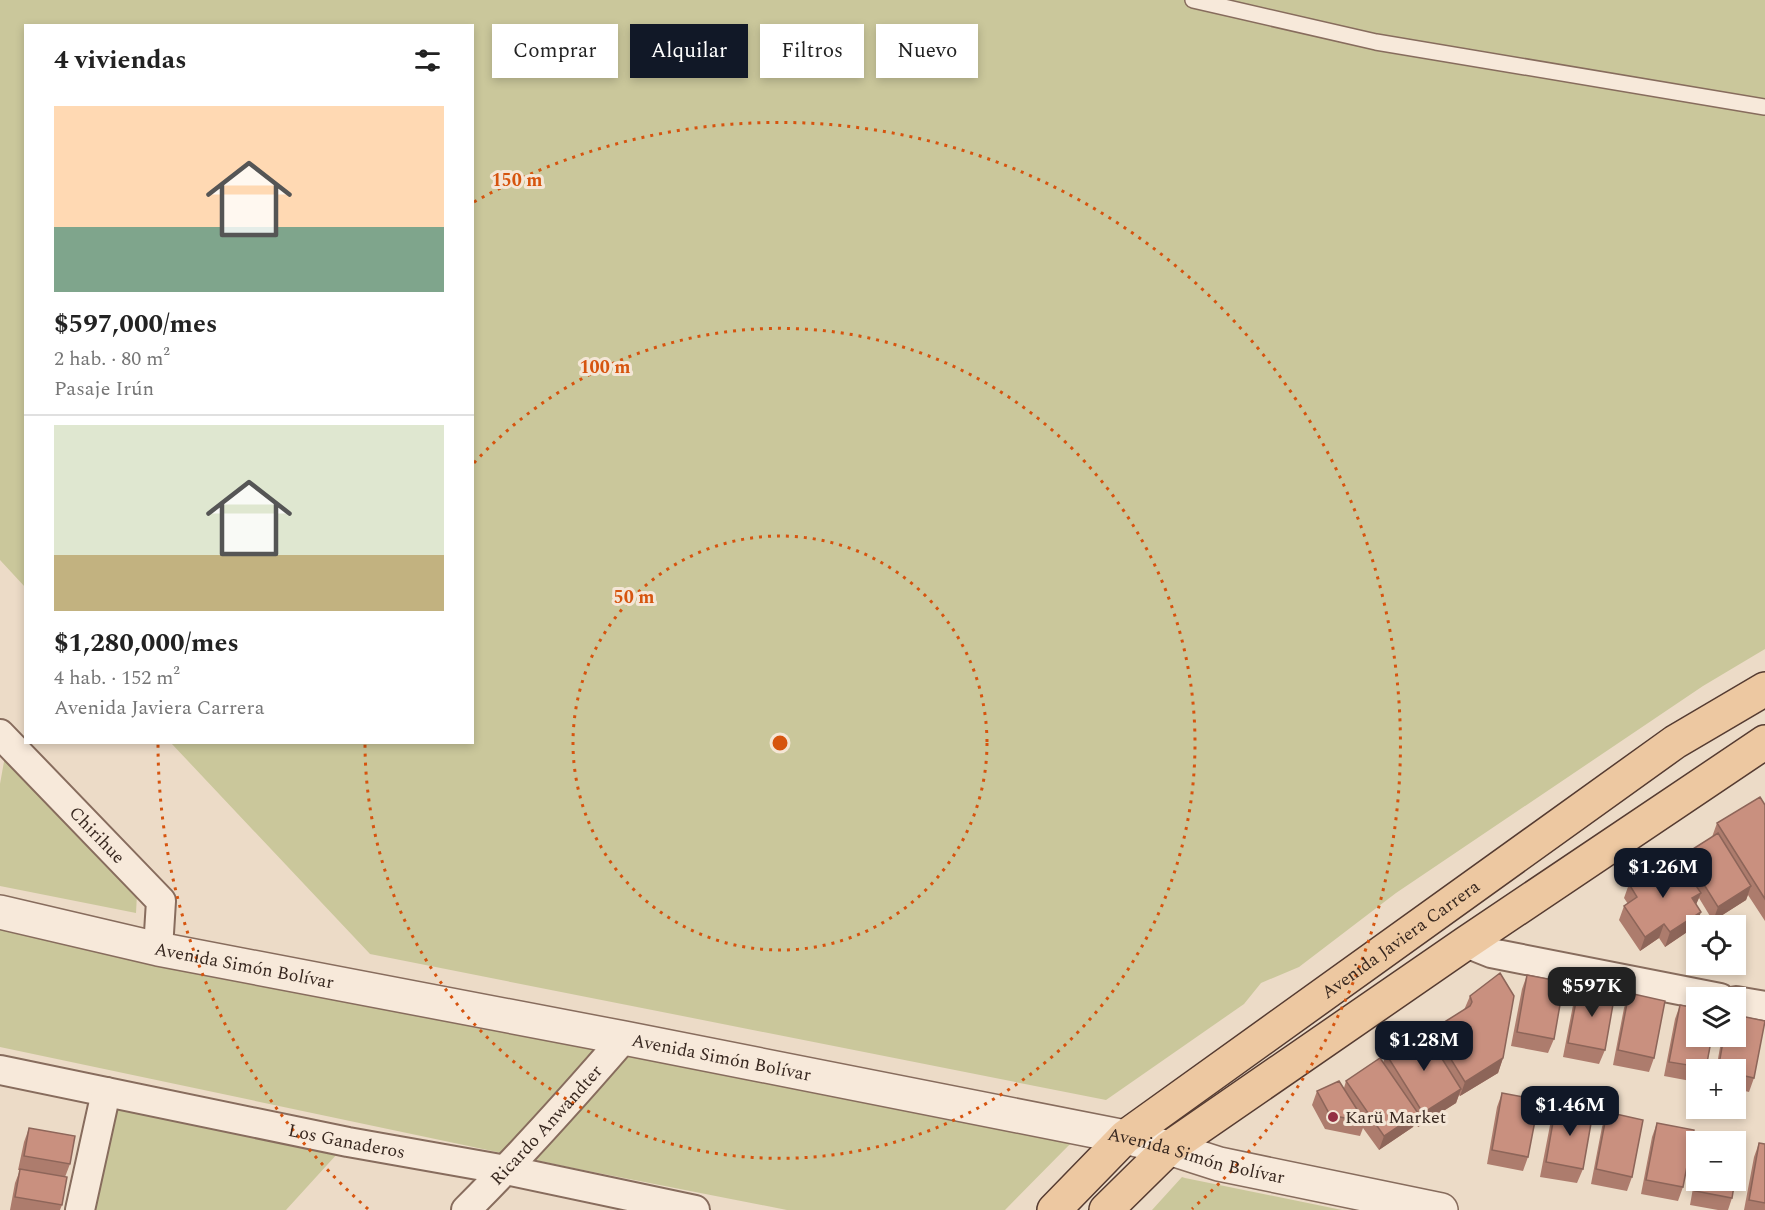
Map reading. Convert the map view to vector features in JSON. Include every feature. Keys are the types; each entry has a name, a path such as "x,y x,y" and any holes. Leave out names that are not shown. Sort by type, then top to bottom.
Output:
{"main road":[{"name":"Avenida Javiera Carrera","path":"1054,1210 1125,1137 1676,742 1765,689"},
{"path":"1676,742 1761,748"},
{"path":"1106,1210 1169,1148 1466,943 1761,748"}],"street":[{"name":"Chirihue","path":"0,734 161,901 158,949"},
{"name":"Avenida Simón Bolívar","path":"0,912 158,949 1125,1137 1219,1164 1440,1210"},
{"path":"1466,943 1491,953 1686,991"},
{"path":"1746,1003 1765,1006"},
{"name":"Ricardo Anwandter","path":"466,1210 569,1103 624,1038"},
{"name":"Los Ganaderos","path":"0,1070 348,1142 506,1170 695,1210"},
{"path":"80,1210 106,1092"}],"lane":[{"path":"1193,0 1376,42 1765,107"}],"shaded area":[{"path":"0,0 1765,0 1765,649 1703,686 1396,893 1299,967 1261,983 1244,1004 1106,1100 370,954 172,744 474,744 474,24 24,24 24,586 0,560"},
{"path":"5,756 137,894 136,913 0,886 0,784"},
{"path":"0,927 1074,1140 1005,1210 787,1210 573,1168 0,1047"},
{"path":"106,1092 348,1142 286,1210 80,1210"},
{"path":"1182,1177 1185,1178 1342,1210 1152,1210"}],"building":[{"path":"1760,797 1765,805 1765,899 1717,823"},
{"path":"1718,833 1751,886 1718,907 1685,854"},
{"path":"1668,858 1679,875 1686,871 1701,893 1692,898 1701,912 1696,915 1686,915 1686,922 1670,932 1664,924 1645,937 1624,906 1637,897 1629,884"},
{"path":"1500,973 1514,996 1503,1058 1465,1082 1439,1040 1444,1036 1438,1026 1470,1006 1472,1002 1470,996"},
{"path":"1527,975 1564,982 1554,1039 1517,1032"},
{"path":"1579,986 1615,993 1605,1050 1568,1043"},
{"path":"1629,993 1665,1001 1654,1058 1618,1050"},
{"path":"1680,1005 1686,1006 1686,1047 1710,1047 1708,1059 1686,1059 1686,1065 1669,1062"},
{"path":"1746,1017 1765,1021 1754,1078 1746,1076 1746,1059 1720,1059 1722,1047 1746,1047"},
{"path":"1424,1030 1461,1089 1423,1113 1386,1054"},
{"path":"1380,1058 1418,1113 1384,1136 1346,1081"},
{"path":"1339,1081 1365,1122 1330,1115 1317,1091"},
{"path":"1502,1093 1539,1100 1528,1157 1492,1150"},
{"path":"1556,1105 1593,1112 1583,1169 1546,1162"},
{"path":"1607,1112 1643,1120 1632,1177 1596,1169"},
{"path":"1657,1123 1694,1130 1686,1131 1686,1171 1683,1187 1646,1180"},
{"path":"29,1128 75,1136 70,1164 24,1156"},
{"path":"1759,1143 1765,1144 1765,1203 1749,1200"},
{"path":"20,1169 67,1177 62,1205 15,1197"},
{"path":"1695,1191 1733,1191 1732,1198"}],"place":[{"name":"Karü Market","path":"1333,1117"}]}
